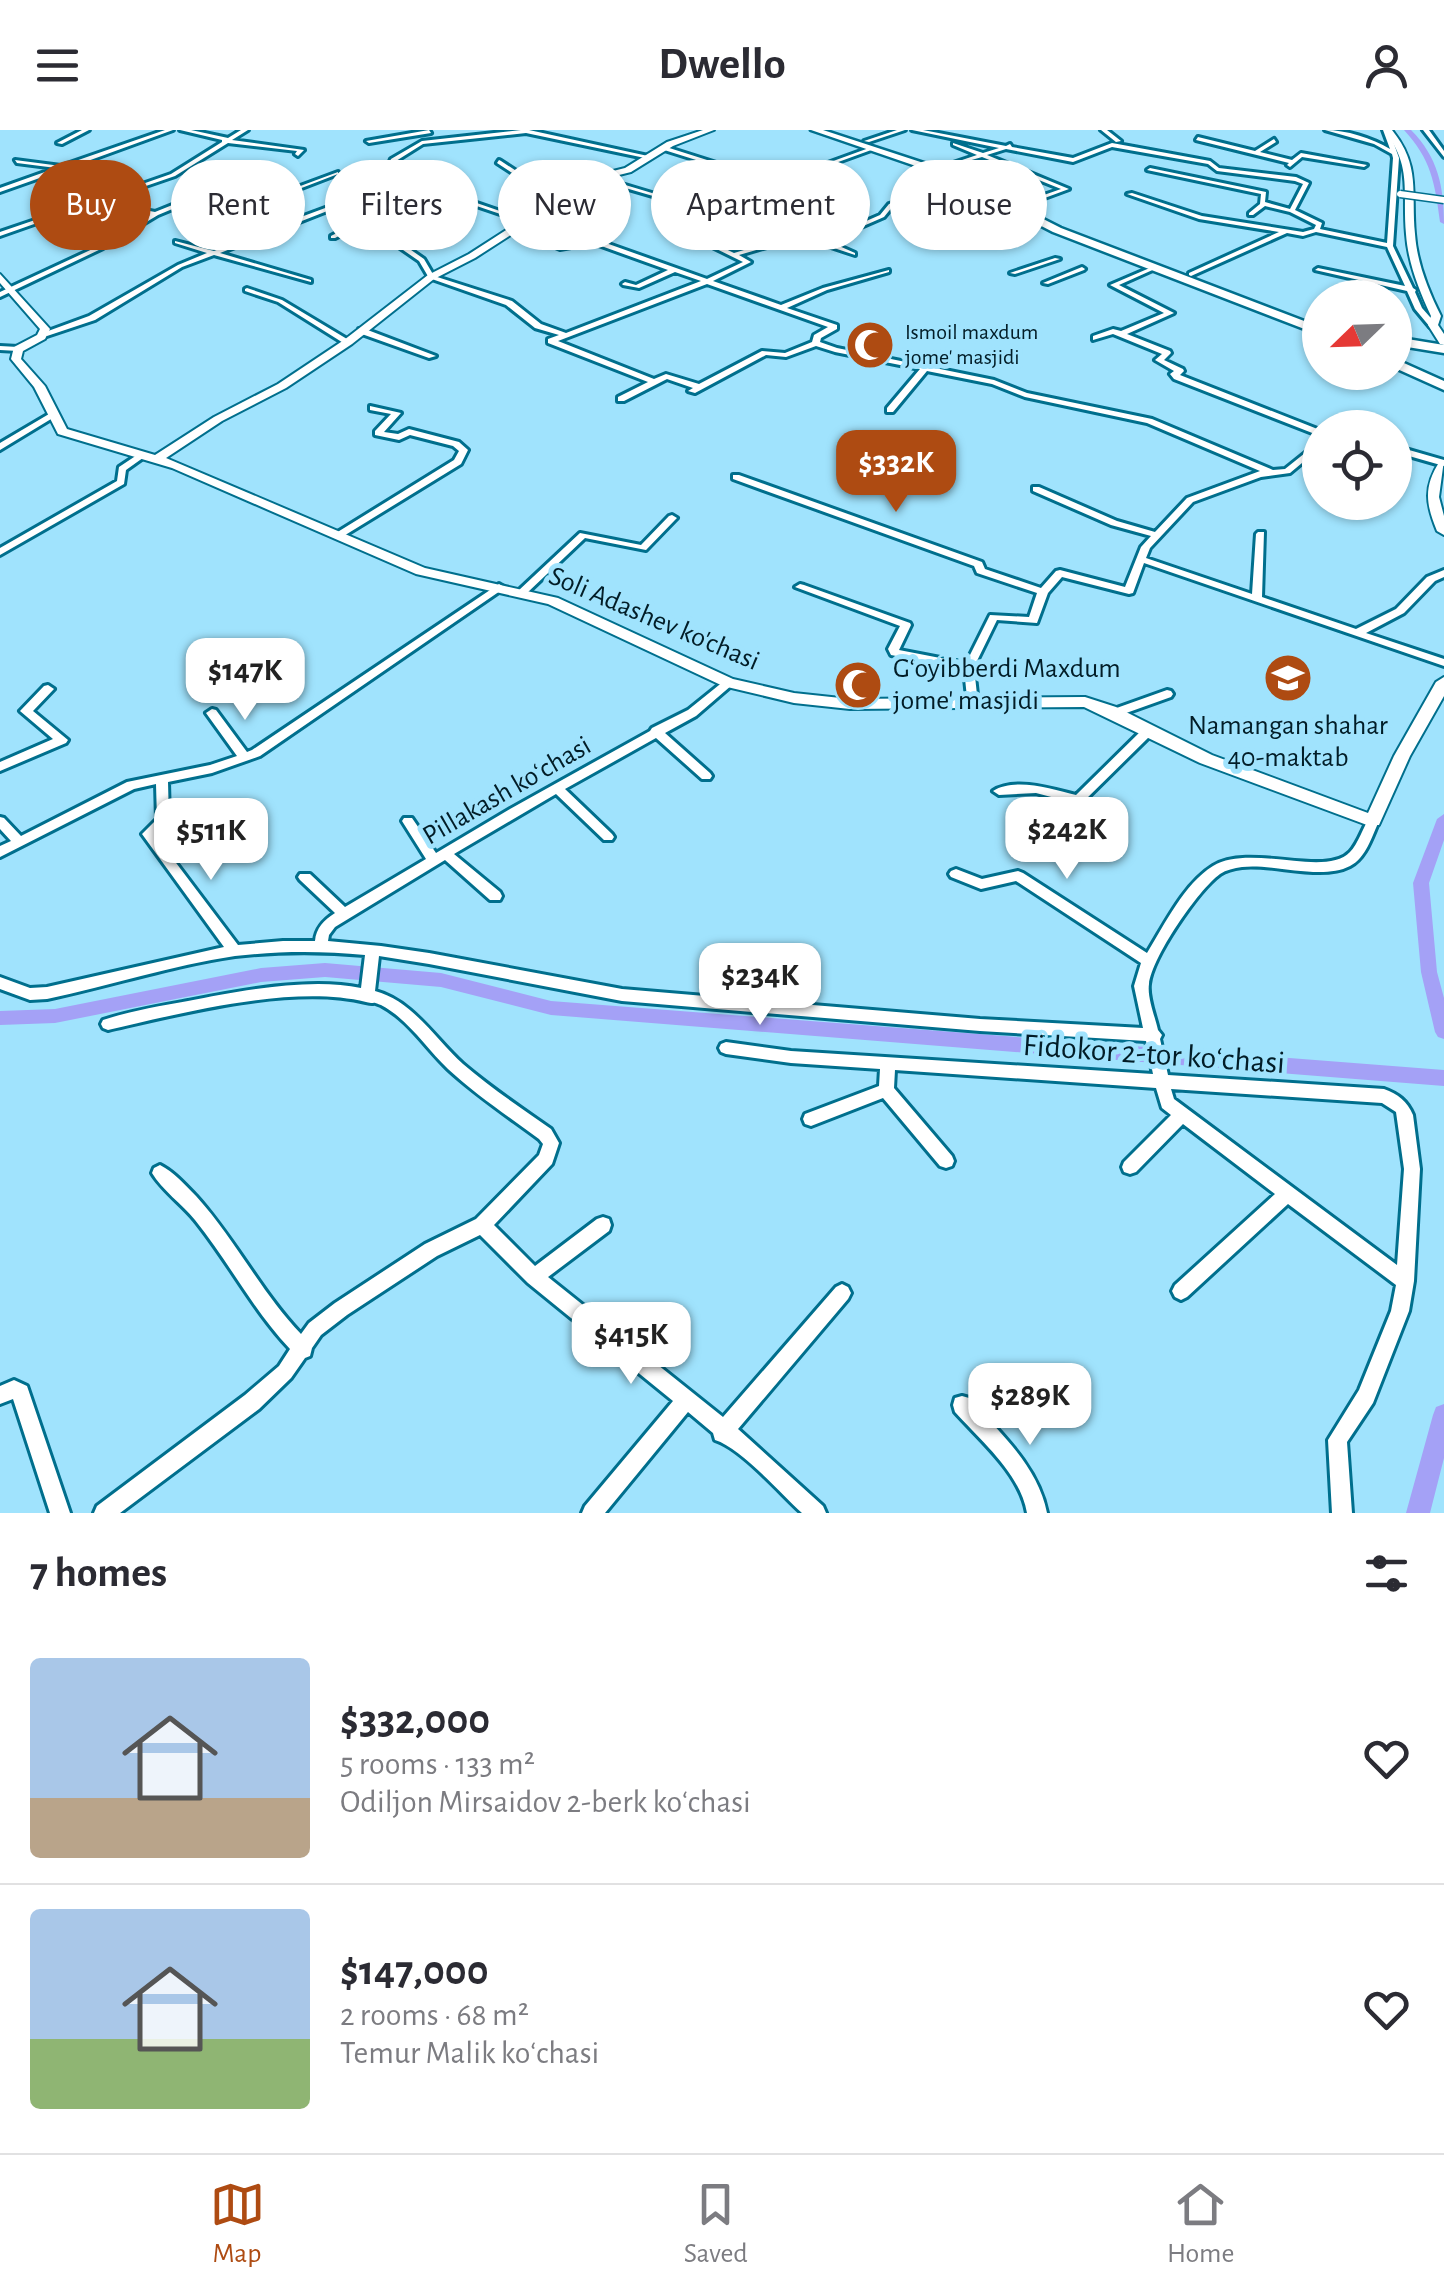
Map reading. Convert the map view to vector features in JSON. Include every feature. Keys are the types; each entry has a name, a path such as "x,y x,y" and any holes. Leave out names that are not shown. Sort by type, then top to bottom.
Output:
{"main road":[{"path":"815,130 922,160"},
{"path":"830,130 908,160"},
{"path":"1047,215 1090,236 1302,316"},
{"path":"1047,225 1302,324"},
{"path":"1412,343 1444,346"},
{"path":"1412,365 1444,377"},
{"path":"1412,368 1444,386"}],"street":[{"path":"60,142 86,130"},
{"path":"84,160 170,130"},
{"path":"183,130 225,140 300,149 298,154"},
{"path":"156,214 118,206 107,198 173,175 246,130"},
{"path":"492,130 501,134"},
{"path":"631,168 646,156 710,130"},
{"path":"834,160 904,130 977,152 987,160"},
{"path":"915,130 1074,160 1120,138 1104,130"},
{"path":"974,140 991,130"},
{"path":"1328,130 1376,143 1393,152"},
{"path":"1387,130 1398,194 1390,246 1407,280"},
{"path":"1387,130 1399,141 1410,163 1412,250 1436,316 1433,324"},
{"path":"1426,130 1444,155"},
{"path":"369,141 426,131 442,141"},
{"path":"392,160 416,144 528,132 646,156"},
{"path":"1198,139 1294,162"},
{"path":"1255,153 1274,141"},
{"path":"1112,144 1270,177 1301,155 1364,165"},
{"path":"974,160 1010,146"},
{"path":"663,148 701,160"},
{"path":"17,161 30,163"},
{"path":"1150,170 1264,193 1260,201 1264,204 1320,224 1316,230"},
{"path":"1277,175 1306,183 1292,211"},
{"path":"0,190 30,179"},
{"path":"1047,182 1066,189 1047,198"},
{"path":"1130,194 1201,218 1306,234 1316,230 1390,246"},
{"path":"1398,194 1444,200"},
{"path":"1251,214 1264,204"},
{"path":"870,220 882,216 890,206"},
{"path":"7,294 171,208"},
{"path":"0,234 30,224"},
{"path":"1191,274 1286,231"},
{"path":"1346,252 1353,238"},
{"path":"0,552 120,482 122,470 282,386 348,342 431,277 498,239"},
{"path":"203,250 309,280"},
{"path":"0,348 18,349 44,334 82,322 172,270 226,250"},
{"path":"408,250 422,260 431,277 509,302 538,326 565,335"},
{"path":"619,250 834,327 817,336 816,343"},
{"path":"654,382 551,342 748,262 723,250"},
{"path":"733,255 751,250"},
{"path":"844,250 853,254"},
{"path":"1014,273 1057,259"},
{"path":"1121,334 1170,313 1113,285 1154,268"},
{"path":"625,284 637,287 674,269"},
{"path":"1046,283 1082,269"},
{"path":"1318,270 1365,280"},
{"path":"783,308 825,289 888,272"},
{"path":"0,277 7,294 42,325 44,334"},
{"path":"247,290 280,301 348,342"},
{"path":"1412,290 1419,309 1433,324 1444,346"},
{"path":"362,331 432,356"},
{"path":"1096,338 1111,332 1121,334 1165,352 1158,359 1179,369 1174,376 1302,426"},
{"path":"621,398 668,376 696,389 766,353 786,355 816,343 850,354 1009,386 1025,396 1149,421 1270,472"},
{"name":"Soli Adashev ko'chasi","path":"18,349 16,358 39,386 52,416 69,435 151,457 421,570 554,601 728,683 794,698 850,704 1084,702 1115,712 1147,732 1259,780 1373,821"},
{"path":"890,410 926,368"},
{"path":"339,535 458,462 464,450 456,444 409,432 399,437 378,432 398,413 374,408"},
{"path":"0,447 52,416"},
{"path":"1412,454 1444,464 1432,485 1431,498 1444,531"},
{"path":"972,704 969,667 994,617 1033,622 1043,592 1060,573 1130,590 1141,559 1156,535 1184,504 1198,495 1290,469 1302,459"},
{"path":"736,478 852,516 908,542 979,564 980,571 1043,592"},
{"path":"1036,489 1114,523 1156,535"},
{"path":"522,591 582,535 643,548 672,518"},
{"path":"1257,600 1261,534"},
{"path":"1141,559 1444,662"},
{"path":"1359,632 1400,611 1426,584 1444,573"},
{"path":"0,852 113,793 245,758 499,587"},
{"path":"800,587 906,625 893,649 895,653 969,667"},
{"path":"1405,1281 1168,1103 1141,986 1149,961 1189,897 1216,870 1248,861 1314,867 1345,863 1357,854 1402,756 1444,682"},
{"name":"Pillakash koʻchasi","path":"321,948 322,934 330,923 692,713 728,683"},
{"path":"0,767 62,740 26,711 48,689"},
{"path":"1115,712 1168,694"},
{"path":"212,713 245,758"},
{"path":"656,731 706,776"},
{"path":"999,791 1036,789 1078,800 1147,732"},
{"path":"162,778 163,820 148,834 235,951"},
{"path":"558,788 608,837"},
{"path":"408,820 440,858 495,896"},
{"path":"0,821 19,842"},
{"path":"956,874 981,884 1018,876 1149,961"},
{"path":"305,878 344,914"},
{"path":"2,988 47,993 235,951 321,948 372,957 439,957 568,987 622,995 1156,1040"},
{"path":"367,994 372,957"},
{"path":"104,1513 208,1437 285,1372 316,1329 341,1309 431,1250 482,1225 546,1159 551,1143 545,1134 456,1067 401,1012 367,994 328,992 243,998 108,1024"},
{"name":"Fidokor 2-tor koʻchasi","path":"726,1048 791,1057 1161,1078 1393,1100 1406,1115 1412,1169 1405,1281 1400,1312 1366,1396 1336,1440 1342,1513"},
{"path":"888,1064 886,1090 946,1160"},
{"path":"812,1119 886,1090"},
{"path":"1130,1167 1181,1116"},
{"path":"160,1173 185,1195 223,1243 276,1324 304,1350"},
{"path":"1181,1291 1287,1194"},
{"path":"482,1225 534,1277 722,1432 743,1445 816,1513"},
{"path":"534,1277 603,1225"},
{"path":"722,1432 842,1293"},
{"path":"0,1395 14,1390 20,1393 60,1513"},
{"path":"592,1513 685,1400"},
{"path":"962,1406 1028,1484 1037,1501 1037,1513"}],"waterway":[{"path":"1407,130 1431,161 1444,222"},
{"path":"1444,819 1421,883 1429,972 1444,1032"},
{"path":"0,1018 55,1016 261,975 325,970 441,980 551,1008 1444,1078"},
{"path":"1418,1513 1444,1415"}],"place":[{"name":"Ismoil maxdum jome' masjidi","path":"870,345"},
{"name":"Namangan shahar 40-maktab","path":"1288,678"},
{"name":"Gʻoyibberdi Maxdum jome' masjidi","path":"858,685"}]}
